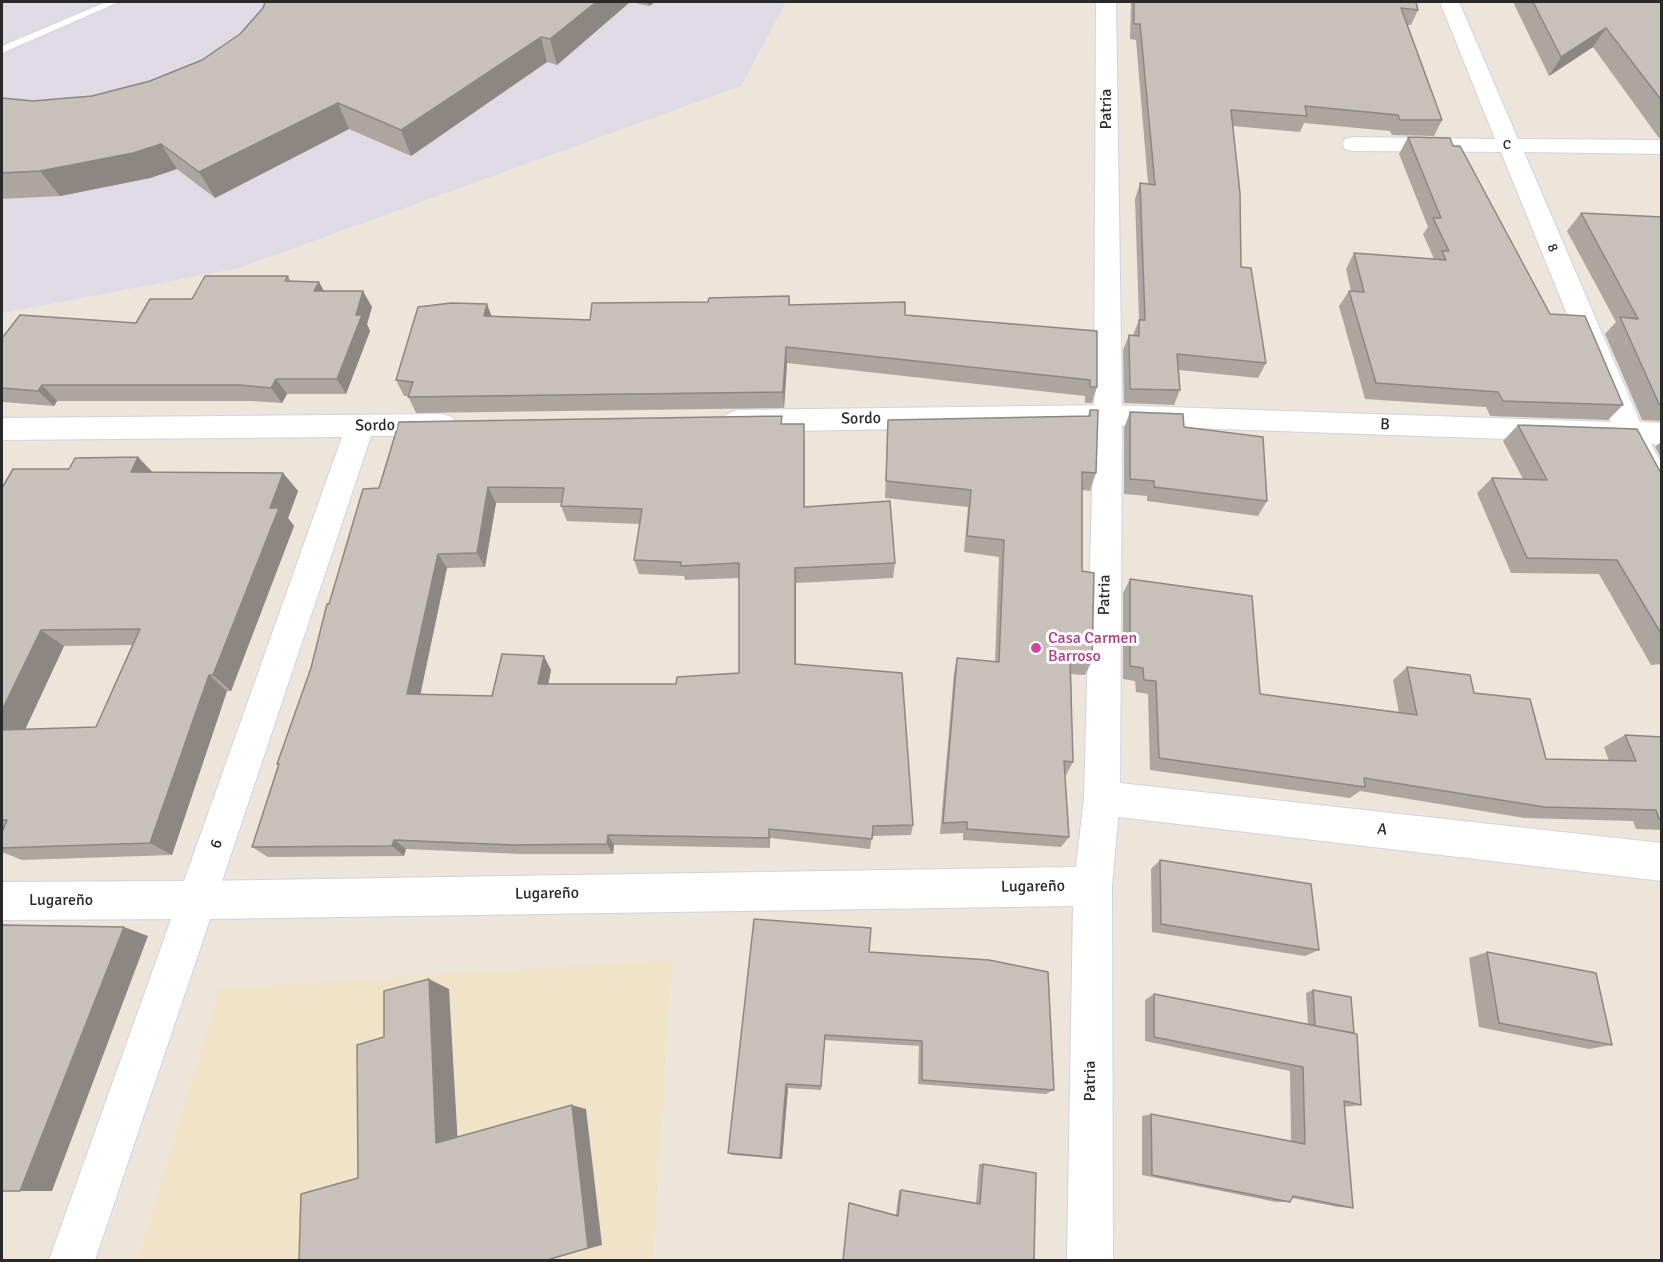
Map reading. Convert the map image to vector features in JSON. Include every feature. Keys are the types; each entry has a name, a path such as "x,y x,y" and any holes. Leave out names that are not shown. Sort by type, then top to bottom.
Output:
{"street":[{"name":"Patria","path":"1090,1260 1093,886 1102,798 1108,415 1106,2"},
{"name":"8","path":"1449,2 1630,433 1662,492"},
{"name":"C","path":"1353,144 1662,147"},
{"name":"Sordo","path":"717,421 1108,415"},
{"name":"B","path":"1108,415 1662,434"},
{"name":"Sordo","path":"2,429 467,425"},
{"name":"6","path":"72,1260 360,427"},
{"name":"A","path":"1102,798 1662,862"},
{"name":"Lugareño","path":"2,901 1093,886"}],"lane":[{"path":"2,50 114,2"}],"shaded area":[{"path":"2,2 786,2 741,86 239,268 2,313"},
{"path":"672,960 653,1260 137,1260 219,989"}],"building":[{"path":"265,2 596,2 550,39 541,37 401,130 338,103 199,172 161,144 133,153 40,171 2,173 2,98 33,101 92,96 150,81 202,60 240,34 263,8"},
{"path":"1134,2 1416,2 1418,10 1401,8 1442,120 1400,120 1398,115 1305,106 1307,116 1231,110 1240,193 1241,267 1251,268 1266,363 1177,354 1180,390 1130,389 1129,335 1139,336 1139,320 1145,320 1140,183 1155,185 1140,24 1134,24"},
{"path":"1533,2 1662,2 1662,101 1606,28 1561,57"},
{"path":"1408,137 1450,138 1453,146 1460,146 1550,314 1585,316 1623,405 1503,401 1498,392 1376,383 1349,291 1364,292 1354,253 1446,260 1442,251 1449,251 1433,218 1441,218"},
{"path":"1581,213 1662,217 1662,404 1659,404 1620,317 1638,319"},
{"path":"205,276 288,276 285,281 319,282 314,291 363,291 356,315 362,315 337,379 276,379 271,388 240,385 42,385 38,391 2,388 2,338 20,315 136,323 150,299 192,299"},
{"path":"789,296 789,305 905,302 905,315 1097,331 1097,387 1090,387 1090,380 786,347 783,392 408,397 413,382 396,380 418,307 451,303 487,304 484,316 590,320 592,303 708,302 709,298"},
{"path":"1090,410 1098,410 1096,473 1082,472 1082,571 1094,573 1092,661 1070,658 1073,762 1064,761 1069,837 967,829 967,822 943,823 957,658 999,662 1004,540 967,536 971,490 886,481 888,420 1090,416"},
{"path":"1130,412 1183,414 1184,427 1263,437 1267,501 1154,487 1154,481 1130,479"},
{"path":"782,416 781,424 804,424 804,507 890,501 895,563 795,568 795,664 902,673 913,825 873,826 872,839 769,829 769,838 608,835 607,844 513,845 394,840 392,846 252,847 279,764 277,764 311,668 327,604 329,604 363,489 379,488 399,422","holes":["488,487 564,488 561,506 642,509 634,560 681,562 681,566 739,563 739,673 677,677 676,684 538,684 544,656 502,654 492,696 407,694 438,554 477,553"]},
{"path":"1518,425 1637,429 1662,475 1662,635 1617,560 1527,558 1492,478 1547,480"},
{"path":"138,457 131,472 283,473 270,508 279,508 213,675 209,675 150,843 2,848 2,832 7,820 2,820 2,730 96,727 140,629 41,630 2,710 2,488 13,469 69,469 75,458"},
{"path":"1130,579 1252,596 1260,694 1417,715 1407,667 1470,675 1474,693 1530,699 1546,759 1636,761 1625,735 1662,737 1662,819 1659,819 1656,810 1544,807 1364,778 1365,787 1159,758 1156,681 1144,680 1143,668 1130,666"},
{"path":"1160,860 1311,884 1319,950 1161,924"},
{"path":"754,919 871,928 869,952 989,960 1048,972 1054,1090 922,1080 922,1041 825,1035 821,1086 786,1084 780,1158 728,1153"},
{"path":"2,925 124,927 20,1191 2,1191"},
{"path":"1487,952 1596,973 1612,1045 1499,1023"},
{"path":"429,979 436,1143 572,1105 588,1248 547,1260 299,1260 301,1194 358,1178 357,1045 384,1037 384,991"},
{"path":"1313,990 1351,997 1354,1033 1315,1026"},
{"path":"1154,994 1357,1034 1361,1105 1344,1101 1353,1208 1293,1196 1290,1202 1152,1175 1151,1114 1305,1144 1303,1067 1154,1037"},
{"path":"983,1164 1036,1173 1034,1260 843,1260 849,1203 898,1216 901,1190 980,1204"}],"place":[{"name":"Casa Carmen Barroso","path":"1036,648"}]}
